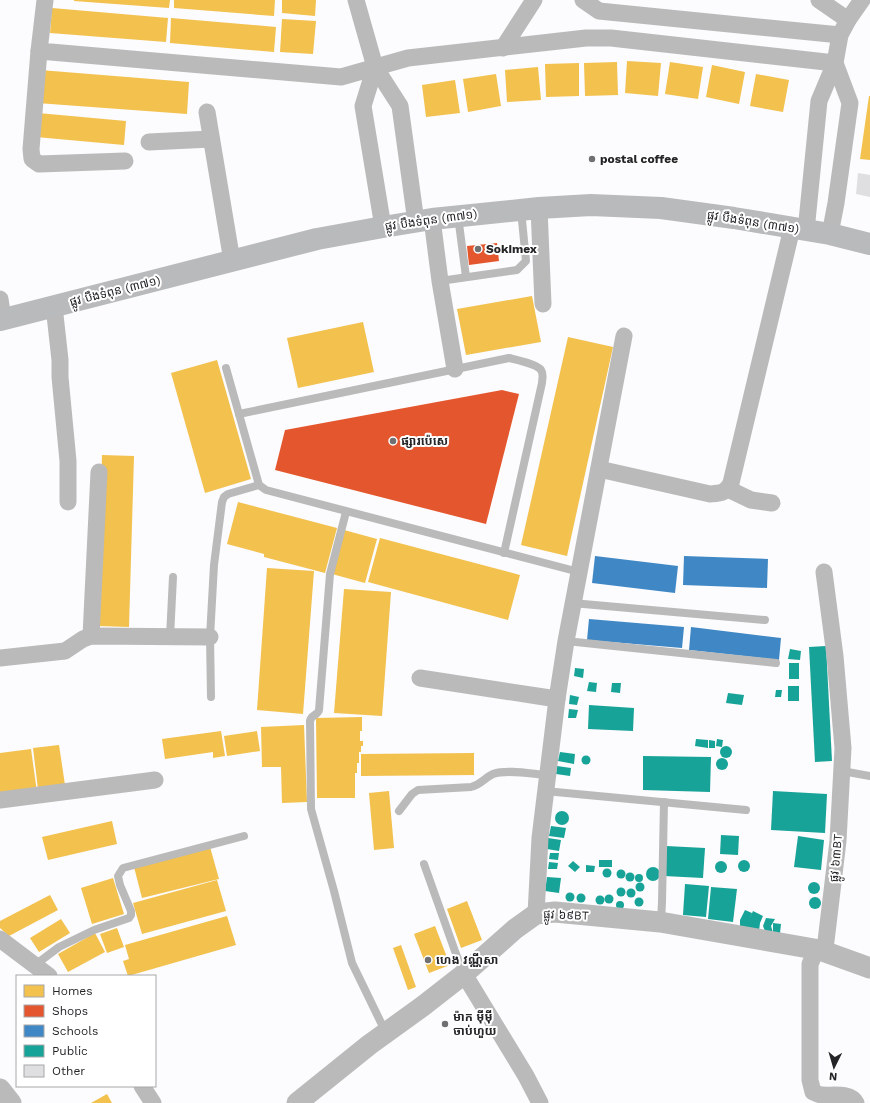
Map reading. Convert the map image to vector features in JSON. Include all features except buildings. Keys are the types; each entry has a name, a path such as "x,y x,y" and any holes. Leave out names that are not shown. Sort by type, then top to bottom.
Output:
{"main road":[{"name":"ផ្លូវ បឹងទំពុន (៣៧១)","path":"1,313 54,306 318,240 383,227 458,215 530,209 591,205 661,208 734,218 830,234 870,244"}],"street":[{"path":"46,0 39,51 30,149 32,159 39,164 125,161"},
{"path":"356,0 375,67 400,106 424,220 440,281 455,369"},
{"path":"503,48 534,0"},
{"path":"584,0 599,11 844,28"},
{"path":"819,0 844,28"},
{"path":"599,469 710,494 721,493 728,489 799,229 819,101 835,63 844,28 862,0"},
{"path":"39,51 341,77 408,58 586,38 611,38 835,63"},
{"path":"830,234 836,203 850,103 835,63"},
{"path":"375,67 363,106 383,227"},
{"path":"207,112 232,261"},
{"path":"149,142 211,139"},
{"path":"530,209 543,304"},
{"path":"54,306 68,461 68,502"},
{"path":"536,914 540,838 557,698 572,603 624,336"},
{"path":"91,636 99,472"},
{"path":"728,489 751,500 772,503"},
{"name":"ផ្លូវ ៦៣BT","path":"824,572 835,656 843,748 838,841 827,933 825,946 814,955 810,964 810,1080 813,1092 821,1095 845,1096 854,1100 856,1103"},
{"path":"0,658 65,652 83,639 91,636 210,637"},
{"path":"420,678 557,698"},
{"path":"0,800 155,780"},
{"name":"ផ្លូវ ៦៩BT","path":"297,1103 369,1045 464,974 515,929 536,914 555,912 660,922 820,950 870,968"},
{"path":"0,939 48,975"},
{"path":"464,974 526,1076 540,1103"},
{"path":"143,1087 153,1103"},
{"path":"0,1089 11,1103"}],"lane":[{"path":"440,281 517,270 526,261 530,209"},
{"path":"458,215 466,277"},
{"path":"239,414 509,358 535,366 541,370 543,376 504,553"},
{"path":"226,368 259,485 266,490 579,572"},
{"path":"212,698 210,637 214,565 222,502 224,497 228,494 259,485"},
{"path":"346,512 330,574 320,710 311,717 310,721 311,809 352,963 386,1033"},
{"path":"170,637 173,577"},
{"path":"572,603 765,620"},
{"path":"566,641 776,663"},
{"path":"842,771 870,776"},
{"path":"399,811 412,794 418,790 471,787 478,785 491,775 501,772 546,783 664,802 746,810"},
{"path":"660,922 662,902 664,802"},
{"path":"35,965 59,947 94,930 129,918 131,911 120,885 118,876 123,868 244,836"},
{"path":"424,864 464,974"}],"place":[{"name":"postal coffee","path":"592,159"},
{"name":"Sokimex","path":"478,249"},
{"name":"ផ្សារប៉េសេ","path":"393,441"},
{"name":"ហេង វណ្ណីសា","path":"428,960"},
{"name":"ម៉ាក ម៉ីម៉ី ចាប់ហួយ","path":"445,1024"}]}
